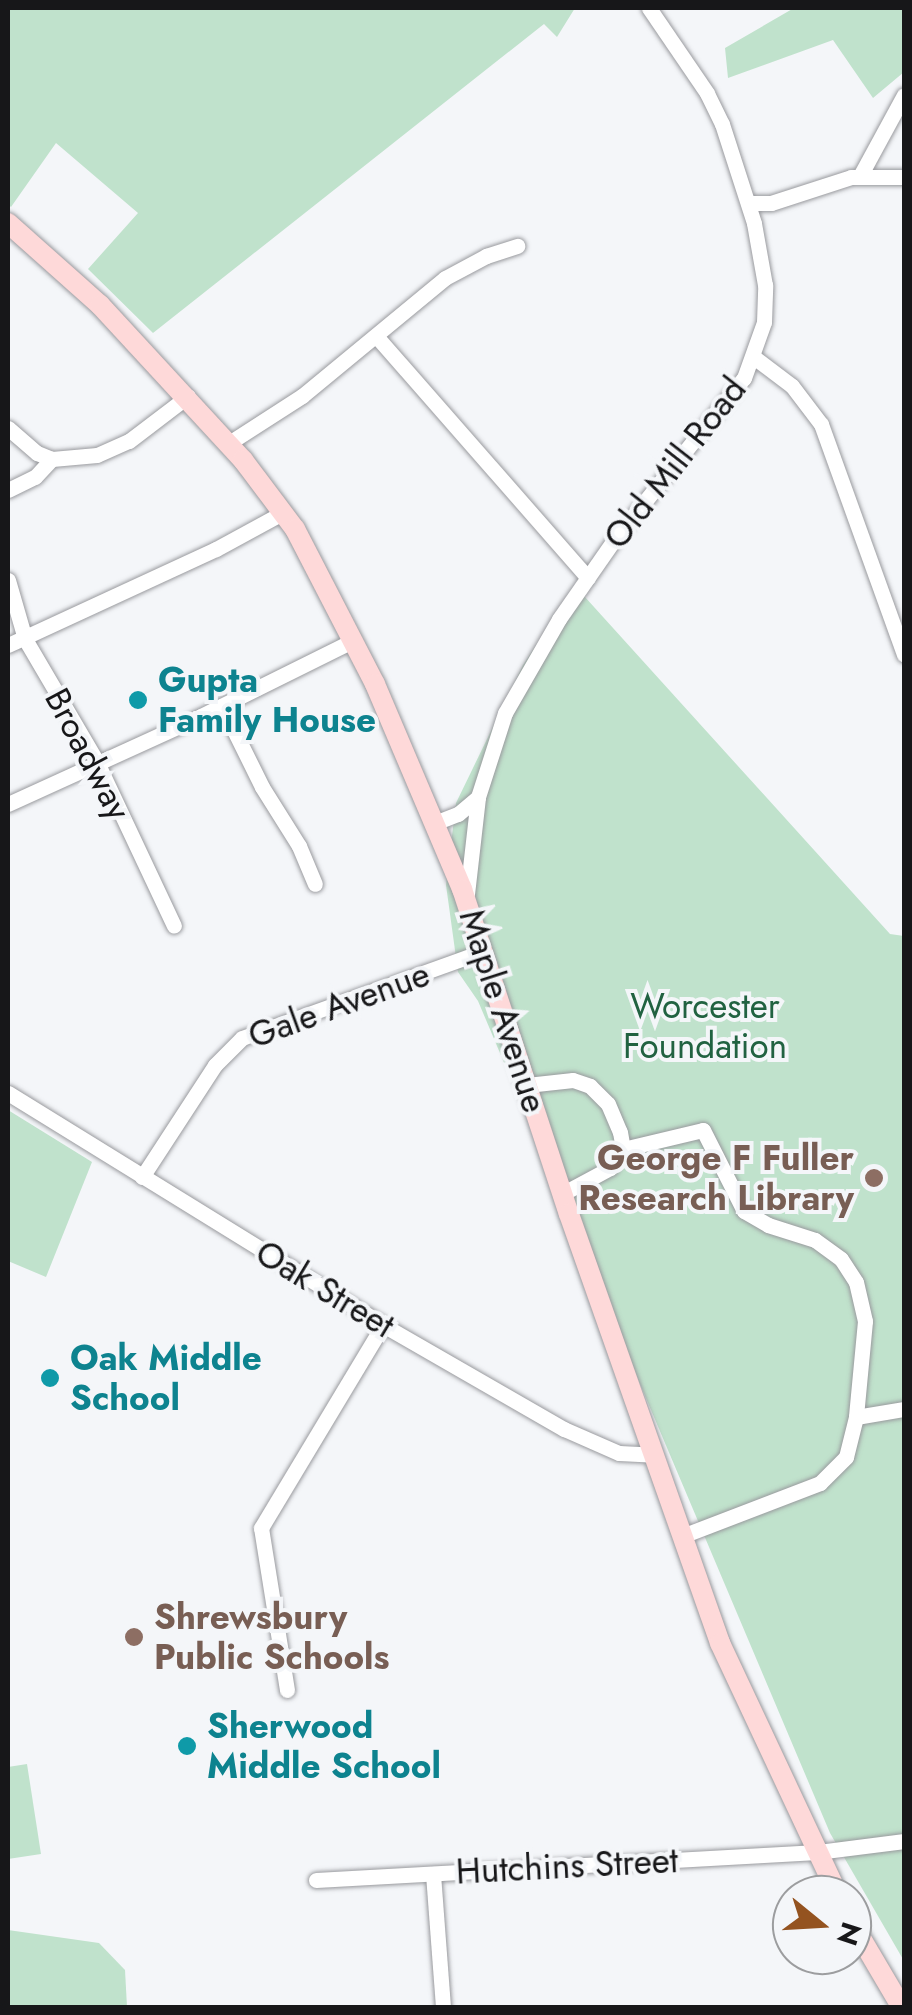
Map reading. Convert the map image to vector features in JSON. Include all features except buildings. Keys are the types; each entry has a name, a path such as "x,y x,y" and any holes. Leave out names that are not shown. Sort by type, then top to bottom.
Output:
{"main road":[{"name":"Maple Avenue","path":"8,223 86,292 229,443 284,512 354,640 436,822 466,901 562,1194 727,1660 828,1875"},
{"path":"872,1957 902,2008"}],"street":[{"name":"Old Mill Road","path":"466,901 478,797 505,713 588,578 755,358 764,322 765,285 749,203 716,110 649,8"},
{"path":"860,176 904,95"},
{"path":"749,203 771,203 860,176 904,178"},
{"path":"229,443 279,412 377,337 445,278 486,256 517,246"},
{"path":"377,337 588,578"},
{"path":"755,358 792,386 821,424 904,655"},
{"path":"8,428 52,459 80,460 113,448 188,396"},
{"path":"8,490 34,477 52,459"},
{"path":"8,646 216,550 284,512"},
{"name":"Broadway","path":"8,580 25,639 96,760 174,926"},
{"path":"8,804 96,760 222,706 354,640"},
{"path":"222,706 315,884"},
{"path":"436,822 458,814 478,797"},
{"path":"445,844 472,834"},
{"name":"Gale Avenue","path":"142,1176 214,1065 242,1038 483,951"},
{"path":"528,1084 574,1080 596,1091 613,1114 622,1149"},
{"name":"Oak Street","path":"8,1093 383,1325 583,1439 620,1453 654,1455"},
{"path":"562,1194 601,1176 622,1149 703,1130 744,1211 768,1225 815,1240 841,1259 856,1282 866,1321 856,1417 846,1458 820,1483 682,1536"},
{"path":"287,1690 261,1528 383,1325"},
{"path":"856,1417 904,1408"},
{"name":"Hutchins Street","path":"316,1880 817,1852 904,1842"},
{"path":"433,1874 443,2008"}],"green space":[{"path":"8,8 575,8 557,37 544,24 153,333 88,269 138,213 56,143 11,207 8,204"},
{"path":"794,8 904,8 904,72 873,98 833,40 728,78 725,48"},
{"name":"Worcester Foundation","path":"575,586 890,934 904,936 904,1961 872,1906 872,1875 854,1875 830,1833 478,1001 458,972 446,885 456,803 523,665"},
{"path":"8,1110 92,1162 46,1277 8,1261"},
{"path":"27,1764 41,1854 8,1859 8,1767"},
{"path":"8,1930 99,1943 125,1970 127,2007 8,2007"}],"place":[{"name":"Gupta Family House","path":"138,700"},
{"name":"George F Fuller Research Library","path":"874,1178"},
{"name":"Oak Middle School","path":"50,1378"},
{"name":"Shrewsbury Public Schools","path":"134,1637"},
{"name":"Sherwood Middle School","path":"187,1746"}]}
